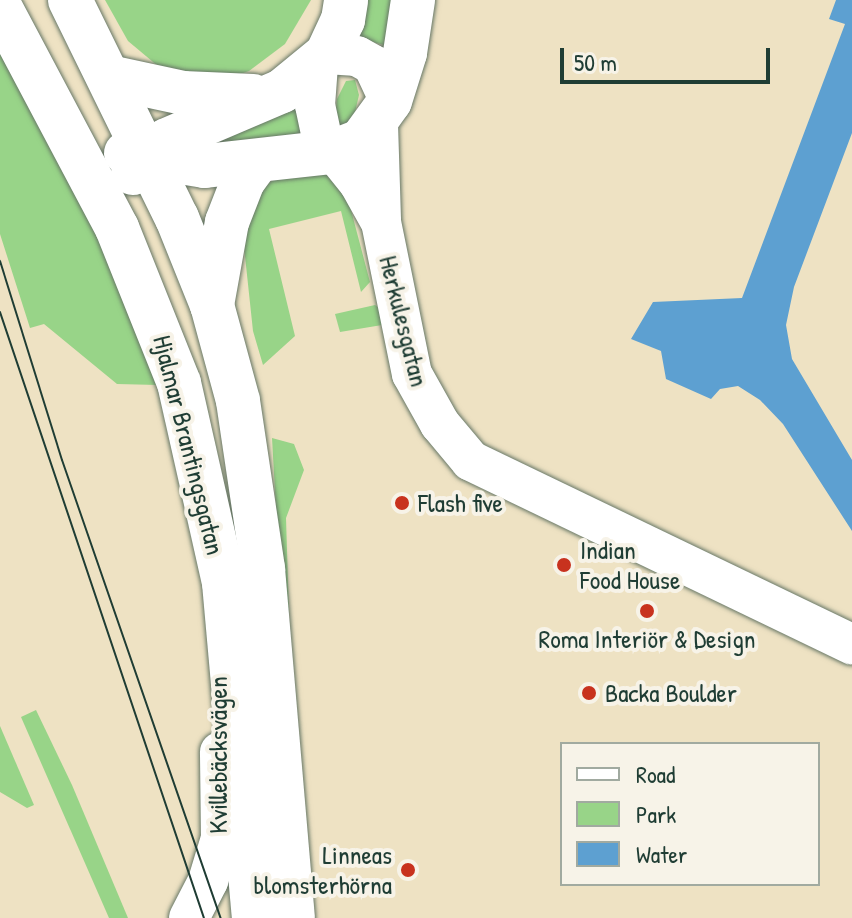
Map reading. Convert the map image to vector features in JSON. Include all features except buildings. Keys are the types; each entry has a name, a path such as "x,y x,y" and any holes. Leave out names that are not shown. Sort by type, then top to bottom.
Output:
{"main road":[{"name":"Hjalmar Brantingsgatan","path":"70,0 148,158 212,305 249,456 293,918"},
{"path":"117,228 124,188 148,158 182,131 271,96 322,59 343,20 346,0"},
{"path":"8,22 98,136 114,149 185,166 256,163 332,152 361,141 384,112 405,53 413,0"},
{"name":"Hjalmar Brantingsgatan","path":"8,22 117,228 179,383 212,515 230,636 254,918"},
{"path":"109,77 183,93 271,96"},
{"path":"212,305 227,222 243,181 256,163"}],"street":[{"name":"Herkulesgatan","path":"381,222 359,183 332,152 317,123 322,59 357,56 373,65 384,112 381,222 412,374 440,424 471,461 852,644"},
{"name":"Kvillebäcksvägen","path":"189,918 208,881 221,838 214,681 230,636"}],"green space":[{"path":"105,0 311,0 285,44 249,71 225,79 165,72 128,41"},
{"path":"363,0 397,0 388,46 361,39 357,32"},
{"path":"0,42 84,199 158,385 117,384 44,324 30,328 0,234"},
{"path":"355,80 359,95 352,125 342,131 335,119 337,99 346,81"},
{"path":"294,107 300,112 301,139 193,154"},
{"path":"310,170 327,175 347,195 370,282 361,292 341,211 269,229 295,336 263,365 253,331 242,228 256,192 275,179"},
{"path":"375,305 385,312 388,324 340,332 335,314"},
{"path":"272,438 294,444 304,470 286,518 289,615 282,616"},
{"path":"36,710 72,785 128,918 109,918 21,717"},
{"path":"0,726 34,805 27,808 0,792"}],"water":[{"path":"836,0 852,0 852,133 794,287 786,325 792,359 852,460 852,531 783,424 760,400 738,386 720,389 711,399 666,379 661,351 631,339 653,302 742,298 845,24 829,19"}],"tram line":[{"path":"0,261 62,460 221,918"},
{"path":"0,312 204,918"}],"place":[{"name":"Flash five","path":"402,503"},
{"name":"Indian Food House","path":"564,565"},
{"name":"Roma Interiör & Design","path":"647,611"},
{"name":"Backa Boulder","path":"589,693"},
{"name":"Linneas blomsterhörna","path":"408,870"}]}
